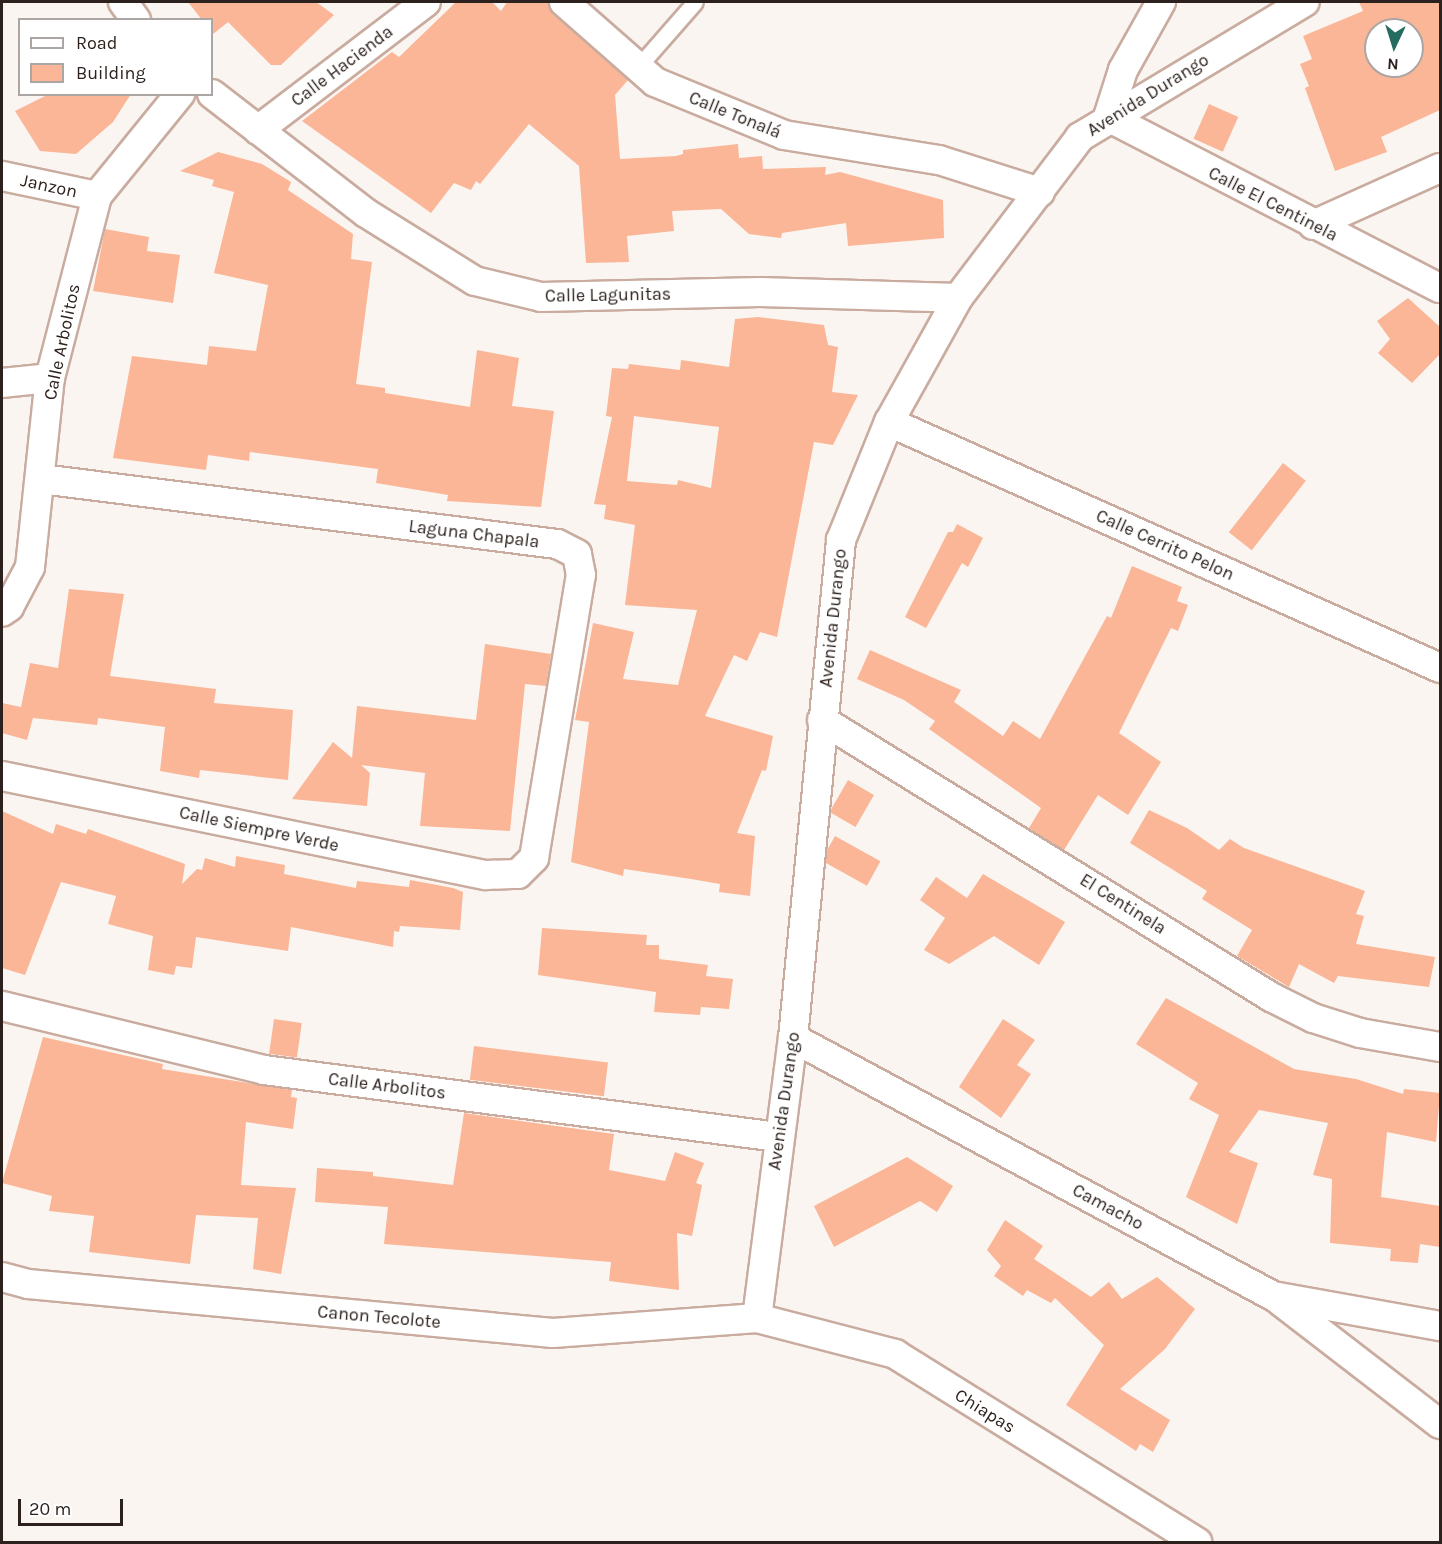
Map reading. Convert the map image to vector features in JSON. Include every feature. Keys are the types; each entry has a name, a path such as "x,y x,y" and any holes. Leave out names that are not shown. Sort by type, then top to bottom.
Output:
{"street":[{"path":"123,2 135,18"},
{"name":"Calle Hacienda","path":"258,130 426,2"},
{"name":"Calle Tonalá","path":"564,2 655,82 784,135 939,160 1040,192"},
{"path":"1108,117 1123,70 1161,2"},
{"name":"Avenida Durango","path":"757,1318 778,1137 794,1038 822,720 841,540 889,422 958,298 1080,137 1108,117 1305,2"},
{"name":"Calle Lagunitas","path":"213,95 423,252 475,281 541,297 760,292 958,298"},
{"name":"Calle Arbolitos","path":"2,612 9,607 30,567 50,378 97,196 178,96"},
{"name":"Calle El Centinela","path":"1108,117 1313,225 1440,288"},
{"path":"1313,225 1440,168"},
{"name":"Janzon","path":"2,176 97,196"},
{"path":"2,383 50,378"},
{"name":"Calle Cerrito Pelon","path":"889,422 1440,668"},
{"name":"Laguna Chapala","path":"41,479 557,544 577,554 581,575 534,858 518,874"},
{"name":"El Centinela","path":"822,720 1271,997 1313,1018 1360,1033 1440,1047"},
{"name":"Calle Siempre Verde","path":"2,776 486,875 518,874"},
{"name":"Calle Arbolitos","path":"2,1005 264,1070 778,1137"},
{"name":"Camacho","path":"794,1038 1273,1296 1440,1326"},
{"name":"Canon Tecolote","path":"2,1277 28,1284 553,1333 757,1318"},
{"path":"1273,1296 1440,1424"},
{"name":"Chiapas","path":"757,1318 894,1354 1197,1542"}],"lane":[{"path":"638,67 695,2"}],"building":[{"path":"188,2 316,2 334,15 281,65 271,65 228,22 213,34 213,18 200,18"},
{"path":"456,2 492,2 501,11 507,2 548,2 553,14 628,80 615,95 620,159 676,156 683,154 683,150 738,144 739,158 762,156 763,169 826,167 825,175 840,172 943,200 944,238 848,246 846,223 782,233 781,238 749,234 721,209 672,211 674,231 627,236 629,262 586,263 579,166 529,124 480,184 476,181 471,190 454,183 431,213 302,121 392,52 399,57"},
{"path":"1359,2 1440,2 1440,110 1381,137 1387,152 1335,171 1305,88 1309,86 1300,64 1312,59 1303,36 1363,11"},
{"path":"45,96 130,96 113,122 76,154 40,151 15,111"},
{"path":"1209,104 1238,117 1223,152 1194,139"},
{"path":"218,152 262,164 291,182 288,190 353,234 351,259 372,262 356,384 385,388 385,393 470,407 477,350 519,358 512,406 554,411 541,507 447,501 448,495 376,483 378,469 250,452 249,461 208,455 206,470 113,458 132,356 207,365 209,346 256,351 268,285 214,273 234,192 212,186 214,180 180,171"},
{"path":"105,229 149,237 147,251 180,255 173,303 93,291"},
{"path":"1408,298 1440,327 1440,354 1412,383 1378,353 1390,339 1377,321"},
{"path":"758,317 824,325 828,345 838,347 832,392 858,395 833,445 814,442 777,637 760,632 747,661 734,655 705,716 773,736 766,771 762,770 737,833 755,836 750,896 719,892 720,884 624,869 623,876 571,862 589,722 575,720 593,623 634,632 623,679 678,685 697,610 625,605 635,525 604,519 606,505 594,504 612,417 606,416 612,368 628,369 629,364 680,370 681,360 729,367 735,319","holes":["634,416 719,427 711,488 678,480 677,485 627,481"]},
{"path":"1283,463 1306,481 1252,550 1229,532"},
{"path":"957,524 983,538 968,567 962,563 926,628 905,617 948,532 953,532"},
{"path":"1132,566 1182,587 1177,601 1188,605 1178,631 1171,628 1119,733 1161,762 1128,815 1098,795 1064,850 1029,828 1041,808 929,729 935,721 904,700 857,679 870,650 961,690 954,702 1003,736 1013,721 1040,739 1107,616 1111,618"},
{"path":"69,589 124,594 110,676 216,689 214,703 293,710 288,780 200,770 199,778 160,771 165,727 98,718 97,725 33,718 27,740 2,733 2,703 21,707 30,663 58,668"},
{"path":"485,644 551,654 546,686 525,684 510,831 420,826 425,773 361,765 370,773 367,806 292,799 333,742 352,758 357,706 476,720"},
{"path":"848,780 874,795 855,827 830,812"},
{"path":"1149,810 1187,828 1219,850 1230,839 1244,848 1365,891 1356,914 1364,916 1356,944 1435,957 1429,987 1338,976 1334,983 1299,964 1289,987 1237,956 1252,930 1202,899 1207,891 1130,843"},
{"path":"2,811 53,834 56,824 86,834 88,829 185,864 182,884 197,869 202,870 205,858 235,867 236,856 285,865 284,874 356,888 357,881 409,887 410,880 453,888 463,892 460,930 400,926 399,932 394,931 393,947 291,927 288,951 196,937 192,968 176,966 174,975 148,970 153,936 108,924 116,896 61,882 25,975 2,968"},
{"path":"835,836 880,861 867,886 821,860"},
{"path":"983,874 1065,922 1039,965 994,936 949,964 924,950 945,918 920,900 936,877 967,898"},
{"path":"542,928 647,935 646,945 659,945 659,959 708,965 706,976 733,979 729,1009 701,1007 700,1015 654,1012 656,992 538,975"},
{"path":"1166,998 1294,1069 1356,1079 1403,1094 1404,1089 1440,1093 1436,1142 1387,1132 1381,1197 1440,1206 1440,1247 1420,1244 1418,1263 1390,1261 1391,1249 1330,1243 1332,1179 1313,1175 1328,1123 1259,1110 1229,1152 1258,1163 1237,1224 1186,1197 1219,1115 1189,1099 1198,1083 1136,1044"},
{"path":"274,1019 302,1023 297,1058 269,1054"},
{"path":"1003,1019 1035,1040 1017,1065 1031,1074 1001,1118 959,1087"},
{"path":"43,1037 163,1064 162,1069 292,1090 291,1097 297,1098 293,1129 246,1122 241,1185 296,1188 281,1274 253,1269 258,1218 196,1215 190,1264 89,1252 94,1216 49,1211 52,1196 2,1183"},
{"path":"474,1046 608,1062 604,1096 470,1080"},
{"path":"464,1113 614,1134 609,1170 665,1181 675,1152 704,1163 696,1183 702,1185 692,1236 677,1233 679,1290 609,1281 611,1262 384,1244 388,1207 315,1202 317,1168 373,1172 373,1176 453,1185"},
{"path":"907,1157 953,1186 937,1212 920,1201 834,1247 814,1206"},
{"path":"1005,1220 1043,1246 1034,1259 1091,1297 1109,1282 1122,1299 1157,1277 1195,1309 1165,1349 1120,1389 1170,1420 1153,1452 1140,1444 1136,1451 1066,1405 1104,1345 1055,1298 1051,1303 1027,1290 1023,1296 994,1276 1001,1266 987,1250"}]}
